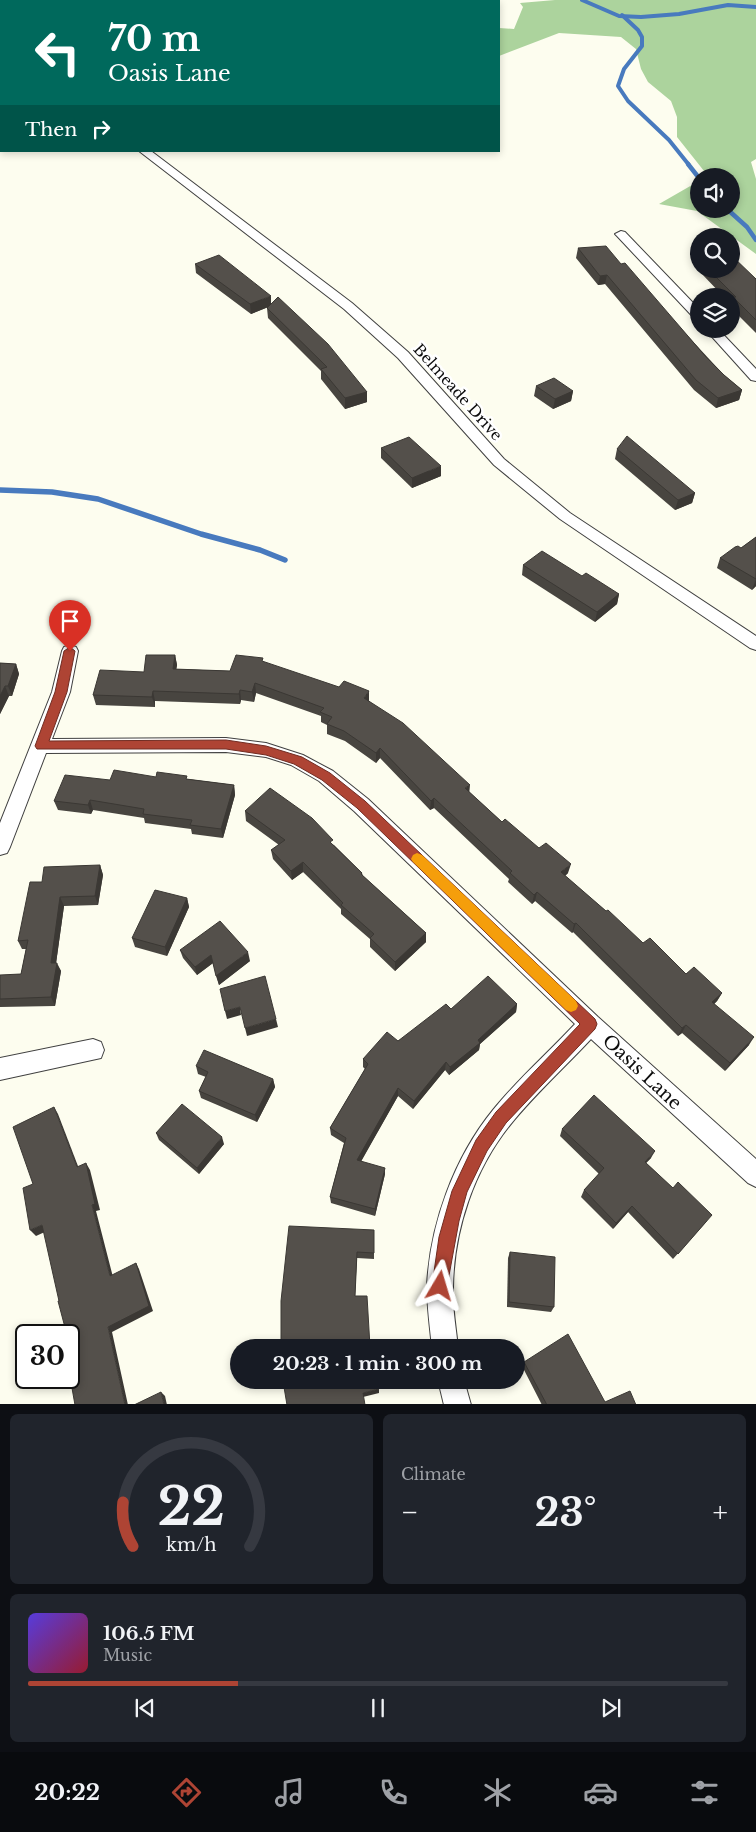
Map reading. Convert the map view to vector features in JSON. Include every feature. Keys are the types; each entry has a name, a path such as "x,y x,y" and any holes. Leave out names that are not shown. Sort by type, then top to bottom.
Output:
{"street":[{"name":"Belmeade Drive","path":"145,152 348,306 403,355 499,462 564,516 756,644"},
{"path":"622,234 690,306"},
{"path":"719,338 756,377"},
{"path":"0,847 61,692 70,651"},
{"name":"Oasis Lane","path":"41,746 226,744 266,750 297,760 326,776 361,805 590,1024 756,1175"},
{"path":"444,1339 440,1286 447,1237 460,1191 481,1146 501,1118 590,1024"},
{"path":"0,1069 93,1050"},
{"path":"454,1389 458,1404"}],"green space":[{"path":"555,0 756,0 756,159 751,162 756,179 756,254 740,242 740,228 720,228 707,218 740,218 740,168 702,168 677,137 677,117 671,101 648,82 641,69 636,49 621,37 559,33 500,56 500,28 514,29 523,7 520,3"},
{"path":"690,186 690,210 659,204"}],"building":[{"path":"606,246 621,264 625,263 706,357 742,390 718,398 696,380 607,275 600,276 578,248"},
{"path":"219,255 271,296 250,304 195,264"},
{"path":"740,264 756,279 756,320 740,304 740,288 727,288 717,278 740,278"},
{"path":"278,297 328,344 367,392 345,398 321,369 327,367 267,308"},
{"path":"554,378 573,391 555,399 536,386"},
{"path":"627,436 695,493 678,500 617,449"},
{"path":"409,437 441,466 412,478 381,448"},
{"path":"756,537 756,579 720,558 735,547 741,548"},
{"path":"542,551 582,576 586,573 619,594 597,612 523,565"},
{"path":"146,655 175,655 173,669 230,671 236,655 263,658 262,661 339,687 344,681 369,691 364,698 403,723 470,785 465,788 502,822 505,819 539,848 546,843 571,864 561,872 606,911 608,910 643,943 650,938 686,974 694,967 722,993 712,1002 754,1037 730,1063 686,1025 682,1028 576,923 574,924 537,892 534,895 510,873 512,871 434,798 431,801 380,748 376,753 344,731 327,724 332,717 320,712 324,708 255,683 252,692 240,690 239,694 153,691 152,697 93,695 100,670 144,672"},
{"path":"0,663 16,664 8,686 5,686 0,696"},
{"path":"114,770 156,777 157,772 187,776 186,779 234,785 221,829 190,825 192,820 143,814 144,809 90,800 88,805 54,801 65,775 110,780"},
{"path":"270,788 312,818 333,840 330,842 361,874 426,933 395,962 370,938 374,934 341,905 343,903 303,862 291,871 271,850 285,840 245,811"},
{"path":"100,865 95,896 60,897 51,963 57,963 51,997 0,999 0,975 21,974 28,940 18,941 30,882 42,882 44,867"},
{"path":"155,890 187,898 165,947 132,938"},
{"path":"220,921 248,952 216,976 211,955 195,967 180,950"},
{"path":"265,976 276,1019 245,1028 240,1007 225,1011 220,989"},
{"path":"488,976 517,1004 478,1040 480,1043 450,1067 446,1062 414,1101 398,1088 357,1160 385,1168 375,1209 330,1197 346,1138 330,1128 368,1064 363,1059 387,1032 398,1041 446,1004 451,1009"},
{"path":"204,1050 273,1079 255,1115 199,1091 208,1072 196,1066"},
{"path":"594,1095 655,1151 645,1162 673,1188 678,1182 712,1215 678,1254 632,1206 616,1223 584,1190 604,1168 562,1129"},
{"path":"182,1104 222,1137 197,1168 156,1133"},
{"path":"54,1107 77,1167 86,1163 95,1204 92,1205 110,1276 136,1263 149,1306 108,1327 125,1404 75,1404 72,1389 80,1389 80,1324 64,1324 42,1225 30,1230 23,1188 33,1184 13,1127"},
{"path":"289,1226 374,1230 374,1253 357,1252 355,1296 367,1296 370,1339 281,1339 281,1301"},
{"path":"510,1252 555,1257 554,1307 509,1302"},
{"path":"568,1334 605,1402 630,1391 636,1404 546,1404 525,1361"},
{"path":"284,1389 379,1389 363,1393 365,1404 287,1404"},
{"path":"161,1392 164,1404 136,1404"}],"waterway":[{"path":"582,0 623,16"},
{"path":"623,16 641,17 679,14 728,5 756,7"},
{"path":"623,16 638,30 642,37 642,46 624,69 618,86 628,101 669,140 689,165"},
{"path":"688,164 691,168"},
{"path":"737,218 747,227 756,240"},
{"path":"0,490 52,492 98,499 201,534 260,550 285,560"}],"slow traffic":[{"path":"417,859 571,1006"}],"route":[{"path":"70,651 61,692 41,746 226,744 266,750 297,760 326,776 361,805 590,1024 501,1118 481,1146 460,1191 451,1221 440,1286"}]}
